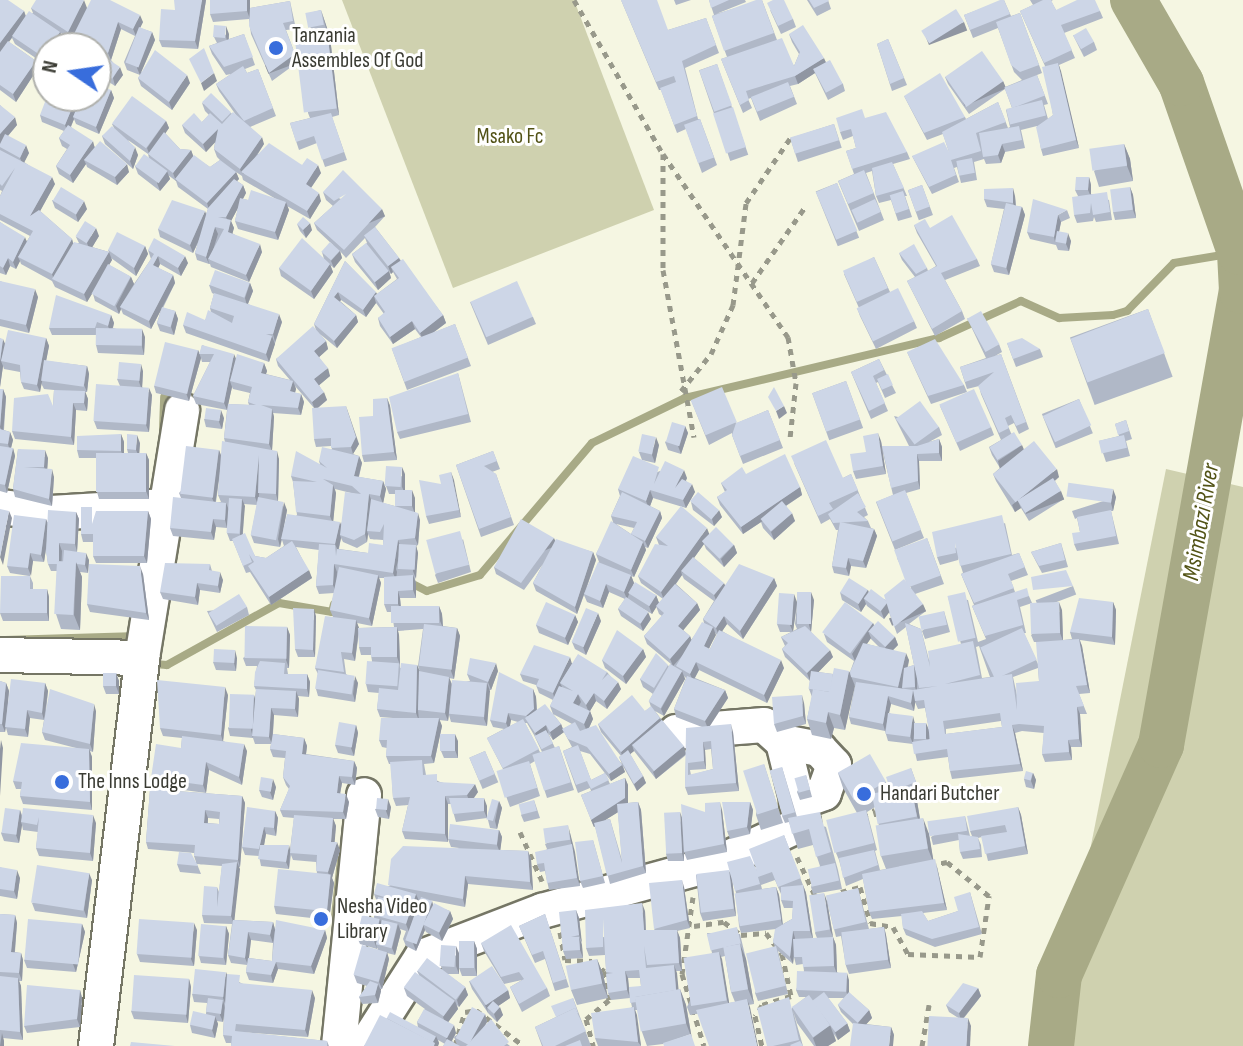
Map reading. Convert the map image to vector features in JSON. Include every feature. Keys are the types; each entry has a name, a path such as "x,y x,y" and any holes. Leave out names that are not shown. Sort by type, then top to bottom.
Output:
{"street":[{"path":"96,1046 142,658 182,410"},
{"path":"0,507 51,513 167,506"},
{"path":"0,655 142,658"},
{"path":"365,1046 422,957 553,908 691,868 793,816 783,742 752,722 676,732"},
{"path":"339,1046 364,795"}],"path":[{"path":"574,0 663,154 788,337 796,383 790,438"},
{"path":"681,391 725,325 746,203 793,134"},
{"path":"663,154 663,270 681,391 694,437"},
{"path":"752,283 805,207"},
{"path":"848,814 875,810 879,829"},
{"path":"793,816 814,897 857,885 870,923 893,927 908,954 980,957 989,896 947,862 924,867"},
{"path":"520,832 553,908 565,960 592,961 604,971 609,1000 586,1019 593,1046"},
{"path":"691,868 694,926 682,974 704,1046"},
{"path":"694,926 724,922 741,935 766,933 782,954 791,996 762,1005 755,1016 762,1046"},
{"path":"922,1046 929,1005"},
{"path":"455,1046 465,1012 476,1010 524,1046"}],"green space":[{"name":"Msako Fc","path":"342,0 574,0 654,210 453,288"},
{"path":"1166,469 1243,487 1243,1046 1051,1046"}],"building":[{"path":"0,0 8,0 24,11 0,43"},
{"path":"36,0 84,0 68,32 31,8"},
{"path":"91,0 110,0 140,15 133,29 118,22 112,41 112,32 75,32"},
{"path":"174,0 202,0 195,41 159,40 161,9 175,10"},
{"path":"210,0 247,0 247,11 210,14"},
{"path":"621,0 657,0 668,30 706,18 716,45 682,61 697,116 674,125 660,88 676,82 674,76 656,82"},
{"path":"709,0 729,0 711,8"},
{"path":"762,0 774,33 724,51 712,16"},
{"path":"784,0 793,19 778,26 767,3"},
{"path":"809,0 828,0 829,1 814,8"},
{"path":"1004,0 1010,14 970,30 964,15"},
{"path":"1043,0 1051,0 1056,10 1077,0 1095,0 1100,11 1061,25 1072,50 1044,63 1020,11"},
{"path":"290,1 293,21 283,23 295,54 269,73 249,26 250,8"},
{"path":"956,9 964,22 929,43 921,31"},
{"path":"321,10 324,25 308,28 305,13"},
{"path":"29,11 60,32 32,32 32,50 12,36"},
{"path":"1020,13 1039,65 1020,72 1011,65 996,22"},
{"path":"214,25 226,26 225,38 213,37"},
{"path":"803,25 824,58 795,76 746,91 749,100 740,105 721,59 782,38 794,66 800,52 789,34"},
{"path":"139,27 152,32 138,67 125,62"},
{"path":"1086,28 1094,42 1081,49 1073,36"},
{"path":"327,30 337,108 304,112 294,34"},
{"path":"244,34 253,57 224,67 209,46"},
{"path":"888,39 904,78 890,84 877,44"},
{"path":"8,41 32,58 32,67 13,94 0,85 0,52"},
{"path":"204,48 214,73 201,83 189,59"},
{"path":"155,50 187,75 169,102 138,78"},
{"path":"982,51 1003,81 966,107 945,77"},
{"path":"830,60 843,84 826,93 813,69"},
{"path":"112,62 120,67 112,79"},
{"path":"1058,63 1076,140 1041,149 1036,127 1053,115 1042,67"},
{"path":"717,64 732,105 714,112 699,70"},
{"path":"243,66 247,73 258,69 273,108 244,121 216,84"},
{"path":"940,73 965,117 924,133 904,96"},
{"path":"1037,75 1045,96 1012,108 1004,88"},
{"path":"788,82 794,97 757,112 751,97"},
{"path":"211,93 231,112 222,122 202,102"},
{"path":"132,96 166,121 146,148 112,124"},
{"path":"1042,100 1046,116 1010,124 1006,109"},
{"path":"998,102 1006,122 976,133 981,151 951,160 956,175 929,187 912,156 944,142 949,152 942,132"},
{"path":"0,105 15,117 0,134"},
{"path":"733,107 746,147 726,153 713,113"},
{"path":"862,109 865,118 886,112 907,152 852,169 846,151 856,148 851,129 840,132 836,118"},
{"path":"41,112 70,112 65,125 40,115"},
{"path":"75,112 102,112 96,127 73,117"},
{"path":"233,112 262,137 240,169 214,149 218,129 203,144 182,125 194,113 202,122 210,113 222,124"},
{"path":"331,113 344,152 322,160 314,136 296,142 290,123"},
{"path":"700,119 714,158 698,163 684,125"},
{"path":"834,124 839,140 795,154 790,137"},
{"path":"68,125 93,141 70,175 56,166 70,145 59,138"},
{"path":"112,126 135,147 130,161 102,136"},
{"path":"1019,126 1022,140 1002,144 998,155 983,157 979,133"},
{"path":"164,132 180,149 191,150 173,173 148,154"},
{"path":"5,134 26,145 20,158 0,147"},
{"path":"100,141 127,164 115,177 84,160"},
{"path":"269,143 302,165 307,158 318,165 306,184 319,193 307,211 241,172"},
{"path":"1124,144 1127,166 1092,171 1089,149"},
{"path":"0,150 52,177 30,216 39,210 72,239 52,274 18,257 33,231 0,214 0,196 15,168 2,186"},
{"path":"144,154 167,171 159,183 135,166"},
{"path":"194,155 210,167 220,160 236,172 207,203 175,179"},
{"path":"972,158 975,173 959,176 956,161"},
{"path":"892,162 904,188 876,196 872,168"},
{"path":"343,170 382,209 344,250 314,223 346,194 334,201 323,192"},
{"path":"864,170 874,193 848,204 838,181"},
{"path":"1076,177 1089,177 1088,190 1075,190"},
{"path":"234,179 243,185 226,217 218,217 231,220 228,232 260,244 246,275 208,259 224,229 215,227 206,257 195,253 208,208"},
{"path":"837,183 857,231 836,240 816,192"},
{"path":"922,185 930,207 916,212 908,190"},
{"path":"61,187 84,201 76,215 53,201"},
{"path":"1130,187 1133,210 1113,212 1110,189"},
{"path":"1013,188 1013,203 984,199 984,189"},
{"path":"251,190 286,202 275,232 235,221 240,198 248,200"},
{"path":"903,191 909,209 896,213 890,195"},
{"path":"1107,192 1110,212 1093,215 1091,203 1090,213 1074,215 1072,197"},
{"path":"875,199 881,212 857,223 851,210"},
{"path":"1033,199 1067,210 1058,215 1054,237 1027,232"},
{"path":"172,200 205,211 190,245 158,229"},
{"path":"1006,203 1022,207 1006,268 991,264"},
{"path":"952,215 977,259 941,273 962,311 932,329 907,281 937,266 914,225 925,219 930,228"},
{"path":"303,217 310,223 303,230 297,224"},
{"path":"85,221 96,228 86,243 75,236"},
{"path":"0,222 25,237 13,262 8,258 3,268 0,266"},
{"path":"375,227 399,258 388,266 364,236"},
{"path":"1057,231 1068,233 1066,244 1055,242"},
{"path":"117,232 145,246 134,268 108,250"},
{"path":"154,238 185,256 178,268 158,256 153,265 173,275 149,321 120,307 154,254 148,250"},
{"path":"302,238 330,264 311,291 279,268"},
{"path":"74,242 109,252 84,294 52,279"},
{"path":"330,242 340,251 331,260 321,252"},
{"path":"366,243 389,271 375,282 352,254"},
{"path":"914,244 927,268 916,274 899,253"},
{"path":"874,257 888,288 857,302 843,271"},
{"path":"403,259 443,315 420,333 412,321 390,337 378,318 385,312 374,296 399,278 391,267"},
{"path":"345,261 376,292 363,310 338,292 334,297 356,315 334,341 314,324"},
{"path":"108,264 131,277 114,306 92,294"},
{"path":"215,270 250,283 244,298 210,285"},
{"path":"0,281 35,289 26,325 0,319"},
{"path":"517,281 533,317 486,337 470,302"},
{"path":"898,288 914,321 873,341 857,308"},
{"path":"214,293 279,314 273,334 266,334 272,336 266,354 183,325 187,312 205,320 208,310 232,323 234,316 210,308"},
{"path":"56,295 111,315 108,326 97,322 95,328 49,328"},
{"path":"162,307 175,311 170,327 157,323"},
{"path":"1148,309 1165,353 1087,383 1071,339"},
{"path":"981,311 999,344 985,352 967,319"},
{"path":"455,324 468,358 404,382 392,348"},
{"path":"313,326 326,341 314,351 328,368 314,379 324,392 312,402 276,359"},
{"path":"96,328 142,329 142,346 96,345"},
{"path":"8,330 46,338 37,385 21,382 20,365 1,361"},
{"path":"1022,338 1040,349 1013,359 1007,343"},
{"path":"935,339 964,385 928,396 907,352"},
{"path":"165,342 198,350 187,394 154,386"},
{"path":"202,345 234,354 224,403 193,396 214,354 199,354"},
{"path":"237,354 264,363 261,373 293,381 290,391 301,394 298,408 261,405 272,409 269,444 224,438 228,404 256,405 248,402 252,387 230,381"},
{"path":"1001,354 1026,422 1016,426 1011,415 1005,418 1009,428 999,433 978,386 994,372 965,382 960,367"},
{"path":"879,359 884,370 873,376 885,403 869,411 851,372"},
{"path":"44,360 87,366 84,387 41,381"},
{"path":"119,362 141,364 139,381 118,379"},
{"path":"458,373 468,414 397,432 389,397"},
{"path":"888,374 893,385 882,390 877,379"},
{"path":"846,381 860,420 826,432 812,393"},
{"path":"96,384 149,388 146,425 93,421"},
{"path":"722,387 737,422 706,435 691,400"},
{"path":"774,387 784,406 776,411 768,397"},
{"path":"0,389 3,389 0,427"},
{"path":"974,389 991,427 956,443 939,404"},
{"path":"54,390 85,391 84,403 73,403 71,437 12,431 14,398 48,394 53,406"},
{"path":"387,398 394,452 362,455 359,417 373,416 373,399"},
{"path":"1079,399 1091,425 1055,442 1043,416"},
{"path":"920,401 939,427 915,445 896,419"},
{"path":"346,406 356,437 351,447 331,448 331,438 314,439 312,408"},
{"path":"206,408 221,410 219,421 204,419"},
{"path":"768,410 780,440 740,456 732,435 736,423"},
{"path":"1126,420 1129,431 1118,435 1115,424"},
{"path":"672,422 685,426 679,446 666,442"},
{"path":"0,429 10,432 8,444 0,443"},
{"path":"1014,432 1022,445 997,460 989,447"},
{"path":"878,433 883,466 853,471 850,454 866,452 863,436"},
{"path":"121,434 121,451 77,450 77,436"},
{"path":"127,434 137,435 136,450 127,449"},
{"path":"642,434 656,437 652,455 638,452"},
{"path":"1124,435 1127,448 1102,454 1099,441"},
{"path":"939,439 939,453 917,454 918,481 891,488 882,446 917,446"},
{"path":"826,440 843,478 851,474 858,490 829,503 833,509 818,516 791,456"},
{"path":"222,441 277,451 276,494 258,493 259,455 255,497 218,495"},
{"path":"1034,441 1057,469 1015,502 993,474"},
{"path":"0,446 13,448 5,485 0,484"},
{"path":"186,446 219,450 213,498 180,494"},
{"path":"322,447 359,456 354,476 383,481 380,496 369,494 365,534 354,540 340,535 345,492 361,494 352,486 323,479 333,485 330,516 296,512 293,481 317,482 291,476 296,451 327,468 319,461"},
{"path":"18,449 45,450 44,467 24,467 52,469 49,499 13,489"},
{"path":"493,451 497,461 484,466 496,474 511,517 479,529 456,465"},
{"path":"96,453 146,453 146,492 96,492"},
{"path":"785,454 800,487 741,527 717,497 727,490 721,483 742,467 746,474"},
{"path":"633,456 659,467 654,484 665,461 684,470 675,488 682,479 692,484 683,500 650,490 646,501 618,489"},
{"path":"386,466 402,467 401,487 385,486"},
{"path":"451,472 459,510 426,516 419,480 441,484 439,475"},
{"path":"1053,478 1061,491 1025,513 1017,500"},
{"path":"1068,483 1113,489 1111,503 1066,497"},
{"path":"395,490 412,490 412,506 395,506"},
{"path":"905,490 921,530 892,541 876,502"},
{"path":"622,492 660,511 645,541 631,534 637,522 611,516"},
{"path":"698,492 719,510 711,519 690,501"},
{"path":"858,493 866,507 857,512 868,521 833,523 828,514"},
{"path":"173,497 226,503 225,520 213,519 211,532 170,528"},
{"path":"258,497 284,502 276,540 251,535"},
{"path":"229,498 242,499 240,534 227,533"},
{"path":"371,499 418,513 415,538 398,540 393,573 334,564 333,585 316,586 319,544 335,545 336,556 337,549 368,553 369,543 383,545 384,524 380,532 367,531"},
{"path":"782,501 792,513 771,531 761,519"},
{"path":"681,506 707,528 661,592 638,576 655,544 668,546 656,537"},
{"path":"81,507 92,507 92,524 96,511 148,511 144,556 93,556 93,534 81,534"},
{"path":"0,509 9,511 0,557"},
{"path":"48,510 76,512 75,544 59,543 57,564 48,564 46,552"},
{"path":"1111,510 1116,536 1074,544 1072,533 1080,532 1077,517"},
{"path":"287,514 340,522 335,544 281,539"},
{"path":"14,515 46,519 41,555 30,553 28,568 7,566"},
{"path":"1002,515 1011,554 960,566 955,543 956,553 937,557 932,532"},
{"path":"521,519 554,538 521,583 494,567"},
{"path":"611,521 643,542 631,570 596,554"},
{"path":"840,522 874,529 863,561 848,558 846,568 832,566"},
{"path":"716,527 734,545 720,559 702,541"},
{"path":"460,531 469,565 435,574 426,540"},
{"path":"245,533 255,556 266,558 292,541 309,570 269,597 248,566 254,562 249,554 252,562 243,566 232,539"},
{"path":"927,538 941,576 908,588 894,550"},
{"path":"556,539 593,552 575,607 533,583"},
{"path":"1061,543 1065,560 1039,566 1031,552"},
{"path":"399,544 416,545 415,570 398,569"},
{"path":"64,550 86,553 85,565 63,562"},
{"path":"1019,553 1025,567 1008,574 1014,588 974,603 961,574"},
{"path":"693,557 724,583 714,595 681,571"},
{"path":"57,561 76,562 73,615 54,614"},
{"path":"598,562 631,575 624,592 606,584 600,601 584,594"},
{"path":"165,563 210,564 209,570 220,572 218,586 197,583 195,597 160,592"},
{"path":"89,564 140,566 146,613 87,604"},
{"path":"739,564 774,578 740,631 724,616 716,628 703,619"},
{"path":"339,567 378,575 369,618 330,610"},
{"path":"1066,570 1073,586 1033,590 1031,577"},
{"path":"413,575 413,590 398,591 398,604 384,604 384,577"},
{"path":"1,576 30,576 30,589 47,589 47,613 0,613"},
{"path":"849,578 868,590 859,604 840,592"},
{"path":"904,579 923,604 894,627 884,595"},
{"path":"635,582 656,595 649,606 628,593"},
{"path":"675,584 697,603 678,626 690,636 670,659 644,636 664,613 656,606"},
{"path":"1027,588 1029,596 1017,600 1023,625 985,636 972,606"},
{"path":"871,589 888,602 881,611 864,599"},
{"path":"797,592 811,592 811,624 797,624"},
{"path":"965,592 976,638 958,642 947,596"},
{"path":"779,593 794,594 792,625 777,624"},
{"path":"239,594 247,607 216,626 208,613"},
{"path":"626,597 648,612 641,624 618,609"},
{"path":"1079,598 1113,602 1112,637 1070,632"},
{"path":"546,602 575,615 565,638 536,625"},
{"path":"845,602 873,623 850,653 822,632"},
{"path":"1059,602 1060,633 1031,634 1030,603"},
{"path":"391,606 439,606 439,623 391,623"},
{"path":"293,608 314,609 313,650 295,649"},
{"path":"586,608 598,613 584,647 572,642"},
{"path":"944,611 947,625 921,630 919,616"},
{"path":"325,616 356,620 352,653 341,652 344,672 315,668"},
{"path":"878,621 895,637 885,647 868,631"},
{"path":"702,622 713,627 704,646 710,649 719,630 781,660 764,695 696,662 690,674 676,666"},
{"path":"905,623 921,629 930,667 928,651 973,641 980,675 945,684 1012,674 1017,710 1016,683 1039,681 1036,642 1079,639 1087,685 1076,686 1084,706 1077,707 1079,739 1068,740 1069,752 1042,754 1044,726 1012,725 1020,764 950,771 947,749 914,754 912,742 930,739 924,700 915,701 913,690 938,686 919,688","holes":["1000,713 1002,727 945,734 943,721"]},
{"path":"424,624 457,628 452,670 419,666"},
{"path":"245,626 287,627 286,659 244,658"},
{"path":"805,626 830,650 807,673 782,649 788,643 781,637"},
{"path":"397,627 397,657 371,657 371,647 359,647 358,628"},
{"path":"1022,628 1037,660 995,679 980,647"},
{"path":"617,630 643,649 623,676 602,660"},
{"path":"863,643 906,653 898,687 851,677 850,672"},
{"path":"534,645 570,657 553,693 536,686 539,679 520,674"},
{"path":"214,649 235,650 234,663 213,662"},
{"path":"656,653 668,665 654,688 640,679"},
{"path":"578,654 607,672 602,680 608,674 618,682 604,701 594,693 586,705 578,694 573,703 590,711 584,724 550,706 559,686 573,691 560,683"},
{"path":"470,658 496,663 488,682 467,674"},
{"path":"260,661 285,663 284,674 307,674 307,689 254,686"},
{"path":"367,661 399,663 397,686 365,684"},
{"path":"401,663 417,665 416,713 377,709 379,688 398,690"},
{"path":"670,664 682,671 661,708 648,701"},
{"path":"914,665 915,687 902,688 904,668"},
{"path":"834,668 849,671 840,715 828,712 826,723 807,719 813,689 829,692"},
{"path":"318,670 355,676 352,695 315,689"},
{"path":"419,671 449,677 445,713 418,710"},
{"path":"811,671 833,674 830,692 808,689"},
{"path":"499,672 533,689 534,709 526,716 508,713 506,723 490,720"},
{"path":"103,673 116,673 116,686 103,686"},
{"path":"687,676 725,690 705,721 674,709"},
{"path":"11,679 45,683 42,713 27,710 25,729 5,727"},
{"path":"157,680 225,687 221,735 160,728"},
{"path":"452,680 487,683 484,717 449,714"},
{"path":"0,681 6,683 2,724 0,724"},
{"path":"856,682 913,690 911,703 888,696 883,724 849,717"},
{"path":"50,689 94,704 90,744 42,732"},
{"path":"256,689 296,691 295,709 271,708 269,737 252,736"},
{"path":"230,694 254,695 253,729 229,728"},
{"path":"632,695 645,711 651,706 660,718 621,752 598,724"},
{"path":"802,695 803,716 774,724 772,697"},
{"path":"545,704 561,724 550,732 546,725 535,733 525,718"},
{"path":"888,713 913,716 910,737 885,734"},
{"path":"381,718 439,718 431,756 386,756 387,740 379,740"},
{"path":"523,719 539,749 503,768 487,738"},
{"path":"662,720 684,746 654,771 632,745"},
{"path":"339,722 356,725 352,748 335,745"},
{"path":"575,722 580,731 596,725 622,765 609,774 587,747 568,739 562,729"},
{"path":"914,723 926,723 926,739 914,739"},
{"path":"731,724 736,783 685,787 686,728","holes":["711,741 713,769 688,775 688,763 704,761 703,742"]},
{"path":"546,730 553,743 542,749 535,736"},
{"path":"273,734 304,738 302,754 354,761 352,777 339,776 337,793 346,794 343,812 280,810 290,786 283,777 286,751 270,749"},
{"path":"440,734 455,734 455,751 440,751"},
{"path":"182,736 244,744 239,777 206,762 203,785 151,778 156,744 181,748"},
{"path":"21,743 89,749 90,802 20,796 22,782 13,781"},
{"path":"578,745 591,780 605,773 609,780 591,789 587,781 576,785 563,751"},
{"path":"559,746 571,782 544,791 532,755"},
{"path":"628,750 643,776 634,784 619,757"},
{"path":"485,751 495,774 479,781 469,758"},
{"path":"870,754 886,782 854,800 838,773"},
{"path":"422,760 423,775 437,774 437,782 475,784 467,795 445,796 445,834 402,831 410,797 393,798 390,762"},
{"path":"529,761 537,788 505,798 496,771"},
{"path":"764,764 778,808 757,815 743,771"},
{"path":"782,767 795,812 782,816 770,771"},
{"path":"911,768 916,782 890,789 886,777"},
{"path":"1026,771 1033,773 1031,781 1024,779"},
{"path":"806,775 810,789 799,793 794,778"},
{"path":"261,777 273,779 271,792 259,790"},
{"path":"625,778 625,798 591,820 581,795"},
{"path":"911,786 917,816 878,824 872,794"},
{"path":"150,789 242,796 238,860 194,856 195,845 146,842","holes":["205,810 220,812 219,824 204,823"]},
{"path":"377,798 388,799 387,810 376,809"},
{"path":"449,798 484,798 484,811 453,814"},
{"path":"492,799 499,801 493,821 486,819"},
{"path":"534,800 537,811 521,815 519,804"},
{"path":"638,802 643,866 607,876 594,823 610,819 622,863 617,804"},
{"path":"720,802 724,844 684,852 681,804 705,812 705,803"},
{"path":"722,802 750,802 747,827 727,831"},
{"path":"247,807 275,811 274,828 264,827 259,849 242,847"},
{"path":"1018,807 1025,846 985,854 981,836 1007,832 1005,825 970,831 967,816"},
{"path":"5,808 20,810 16,835 2,833"},
{"path":"23,808 93,815 90,853 36,848 39,817 37,825 21,822"},
{"path":"866,810 874,843 834,853 826,820"},
{"path":"680,812 682,853 666,854 664,813"},
{"path":"820,812 831,852 816,857 809,829 792,834 788,818"},
{"path":"294,815 333,818 331,842 337,842 328,872 316,871 317,855 290,853"},
{"path":"965,816 967,831 929,836 927,821"},
{"path":"923,818 928,849 880,856 876,826"},
{"path":"450,824 499,830 497,845 448,839"},
{"path":"568,825 570,840 545,843 543,828"},
{"path":"958,834 978,837 980,849 960,852"},
{"path":"784,835 801,878 778,887 772,872 758,877 760,884 735,891 727,862 750,856 757,871 749,849"},
{"path":"593,840 603,876 580,881 575,842"},
{"path":"572,844 577,878 547,883 544,863 537,864 535,852"},
{"path":"260,845 289,845 286,862 258,859"},
{"path":"403,846 528,851 530,882 465,876 463,899 388,885 391,859"},
{"path":"874,850 878,865 843,878 839,858"},
{"path":"179,852 191,853 198,866 177,864"},
{"path":"935,859 944,903 869,912 862,874"},
{"path":"237,862 231,916 202,915 204,886 217,887 217,907 222,864"},
{"path":"835,863 839,881 812,887 808,869"},
{"path":"37,865 89,873 83,911 31,903"},
{"path":"0,867 17,870 14,891 0,889"},
{"path":"278,869 331,875 327,911 274,906"},
{"path":"729,870 734,909 701,913 696,874"},
{"path":"682,880 687,920 654,929 649,883"},
{"path":"377,883 416,894 406,924 374,915 378,897 398,901 374,894"},
{"path":"803,885 810,931 793,931 790,957 773,942 775,929 792,919 793,901 781,900 781,887"},
{"path":"776,887 781,920 740,926 735,894"},
{"path":"858,888 866,922 834,930 826,895"},
{"path":"970,892 979,927 932,939 903,928 901,914 922,911 928,921 958,911 954,897"},
{"path":"824,893 830,930 815,932 809,895"},
{"path":"421,897 432,901 417,944 405,940"},
{"path":"434,903 450,911 439,933 423,924"},
{"path":"642,903 644,930 677,930 679,963 647,965 644,946 646,968 674,965 676,990 635,997 636,1002 630,1003 629,987 641,986 639,970 625,971 627,990 608,993 606,974 613,973 606,972 603,919 603,947 586,948 585,910"},
{"path":"576,910 579,935 571,937 579,937 580,950 563,951 559,912"},
{"path":"0,914 15,915 11,952 21,953 19,973 0,972"},
{"path":"545,914 566,979 553,983 543,951 532,955 519,926"},
{"path":"362,915 380,919 374,941 357,937"},
{"path":"28,919 82,924 78,965 24,960"},
{"path":"139,919 194,923 191,958 137,954"},
{"path":"233,920 273,922 270,935 248,932 245,958 228,955"},
{"path":"276,920 325,930 311,966 276,962 271,975 246,972 248,958 272,961"},
{"path":"382,920 398,924 391,948 376,944"},
{"path":"201,924 226,926 223,958 198,956"},
{"path":"511,925 547,988 519,1004 510,987 524,979 519,972 501,977 481,943"},
{"path":"737,927 741,944 711,951 707,934"},
{"path":"884,927 888,960 845,965 841,932"},
{"path":"833,937 834,966 803,967 802,957 794,957 793,939"},
{"path":"459,941 474,941 474,968 459,968"},
{"path":"740,944 748,989 731,992 723,947"},
{"path":"362,945 387,952 378,982 353,975"},
{"path":"441,945 456,946 454,967 440,966"},
{"path":"776,946 786,986 756,993 746,953"},
{"path":"719,952 727,1000 691,1006 683,958"},
{"path":"427,958 465,987 456,1000 417,971"},
{"path":"597,959 602,983 571,990 566,966"},
{"path":"492,966 508,990 486,1005 470,981"},
{"path":"195,969 226,972 223,997 192,994"},
{"path":"797,971 847,973 846,992 796,990"},
{"path":"415,972 455,1001 443,1016 404,987"},
{"path":"227,974 240,975 239,983 312,990 305,1030 236,1024 235,1031 327,1041 327,1046 231,1046 232,1036 223,1035"},
{"path":"134,975 189,979 186,1015 131,1011"},
{"path":"0,976 18,978 20,1032 0,1030"},
{"path":"370,981 378,984 375,995 359,997"},
{"path":"963,983 978,988 959,1013 946,1005"},
{"path":"27,985 80,990 77,1019 24,1026"},
{"path":"680,989 686,1023 641,1031 635,997"},
{"path":"824,992 847,1023 835,1032 812,1001"},
{"path":"849,992 869,1010 858,1023 838,1005"},
{"path":"809,995 830,1025 813,1037 792,1007"},
{"path":"789,997 799,1040 767,1046 757,1008"},
{"path":"208,998 223,1000 221,1014 206,1012"},
{"path":"573,998 578,1013 575,1008 556,1017 551,1006"},
{"path":"747,999 757,1046 709,1046 696,1010"},
{"path":"493,1001 500,1007 494,1014 487,1008"},
{"path":"472,1007 485,1014 469,1045 456,1038"},
{"path":"634,1007 638,1042 595,1038 591,1013"},
{"path":"575,1008 586,1031 555,1046 543,1046 535,1027"},
{"path":"424,1009 454,1025 447,1038 417,1022"},
{"path":"193,1011 215,1016 212,1030 190,1025"},
{"path":"390,1012 436,1036 433,1043 387,1018"},
{"path":"380,1015 435,1043 434,1046 364,1046"},
{"path":"929,1016 968,1018 966,1046 927,1046"},
{"path":"491,1019 509,1042 504,1046 466,1046"},
{"path":"853,1023 891,1027 889,1046 850,1046"},
{"path":"691,1034 695,1046 664,1046 663,1043"},
{"path":"447,1039 460,1046 443,1046"},
{"path":"580,1040 582,1046 565,1046"},
{"path":"131,1042 175,1046 130,1046"}],"waterway":[{"name":"Msimbazi River","path":"1051,1046 1059,975 1161,745 1242,291 1240,252 1181,83 1133,0"},
{"path":"407,581 427,591 480,575 592,443 685,398 939,338 1021,301 1059,318 1113,315 1127,311 1174,263 1240,252"},
{"path":"163,430 164,397"},
{"path":"154,664 167,665 279,603 332,612 334,604"},
{"path":"5,640 138,636"},
{"path":"335,917 341,859"}],"place":[{"name":"Tanzania Assembles Of God","path":"276,48"},
{"name":"The Inns Lodge","path":"62,782"},
{"name":"Handari Butcher","path":"864,794"},
{"name":"Nesha Video Library","path":"321,919"}]}
